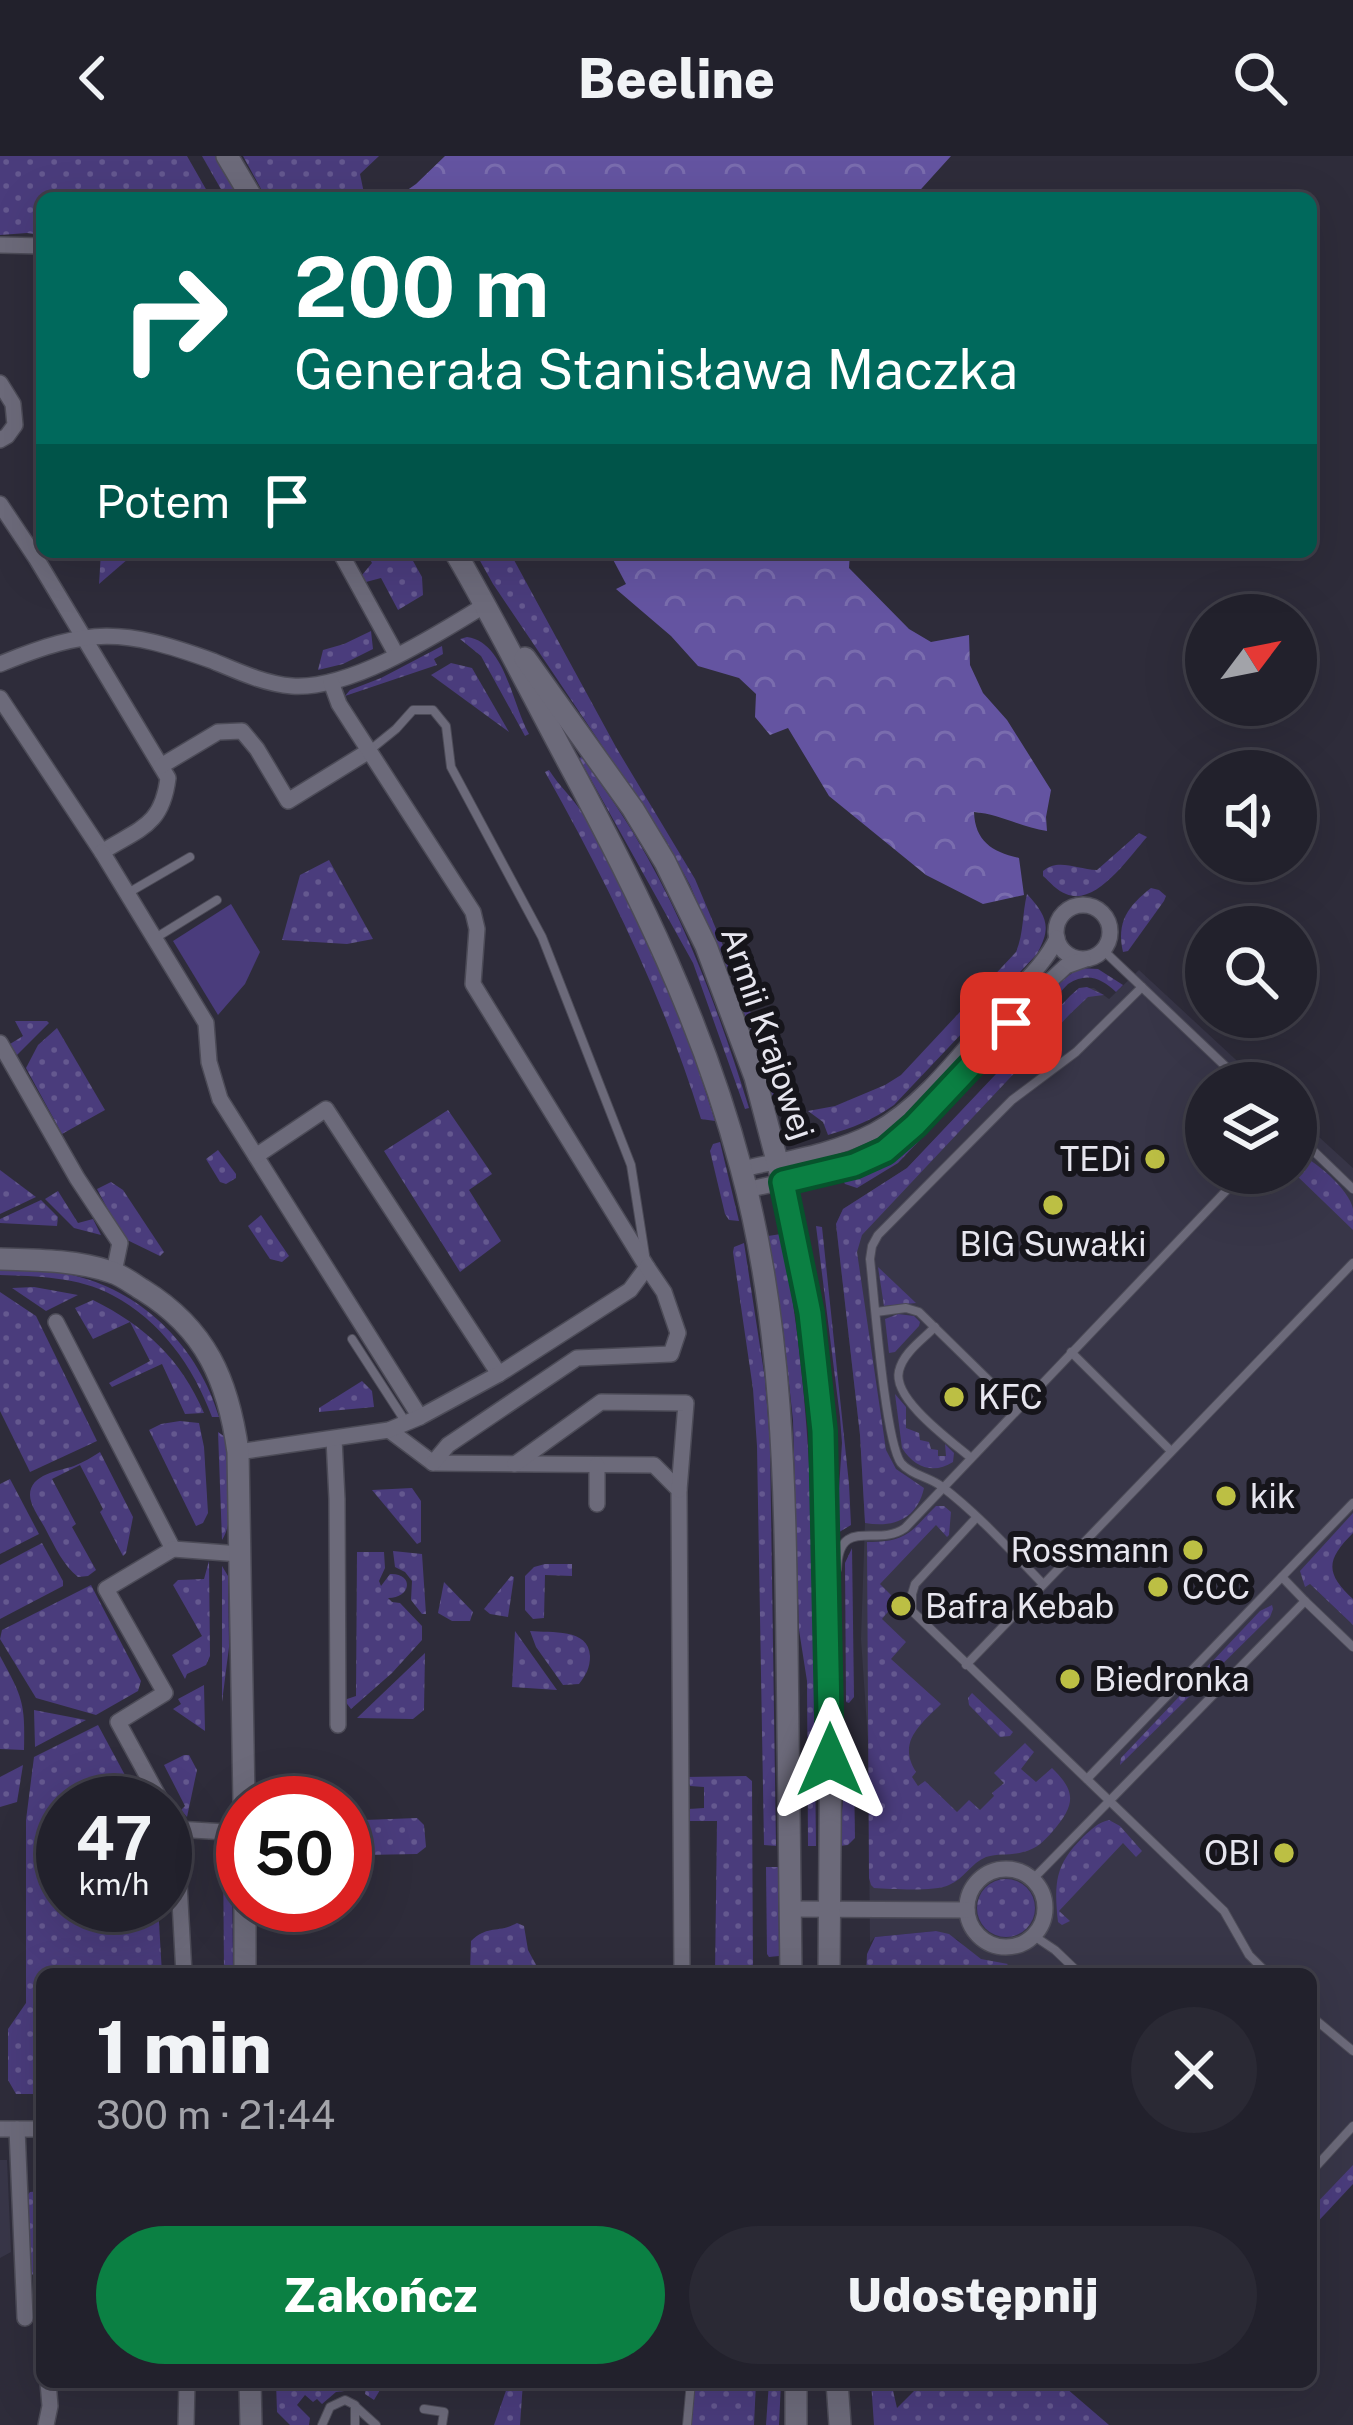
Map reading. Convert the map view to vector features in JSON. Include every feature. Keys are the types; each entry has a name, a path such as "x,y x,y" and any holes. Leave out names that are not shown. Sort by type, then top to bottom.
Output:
{"main road":[{"path":"231,160 249,192"},
{"name":"Armii Krajowej","path":"458,558 602,822 668,960 708,1060 744,1179 778,1392 786,1559 791,1968"},
{"name":"Armii Krajowej","path":"485,605 633,809 678,888 736,1023 781,1171 810,1313 823,1431 831,1714 829,1968"},
{"path":"0,1259 41,1260 114,1272 189,1325 216,1364 234,1420 238,1452 244,1776"},
{"path":"245,1932 245,1968"},
{"path":"250,2388 250,2425"},
{"path":"796,2388 796,2425"},
{"path":"837,2388 840,2425"}],"street":[{"path":"0,245 36,246"},
{"path":"0,382 13,404 15,425 0,440"},
{"path":"0,503 167,778 165,801 154,820 102,852"},
{"path":"343,558 396,654"},
{"path":"0,664 45,645 81,636 113,635 158,641 292,686 331,682 366,670 485,605"},
{"path":"331,682 339,704 473,912 477,929 472,984 664,1292 678,1333 671,1354 577,1358 448,1445 433,1463"},
{"path":"0,698 102,852 206,1023 208,1063 220,1099 413,1420"},
{"path":"160,766 218,732 242,731 288,801 369,751"},
{"path":"744,1179 854,1165 894,1144 1066,966 1104,951 1111,927 1102,912 1095,907 1070,908 1058,921 1057,938 1049,952 898,1116 781,1171"},
{"path":"1057,938 1066,954 1083,960"},
{"path":"0,1043 120,1243 114,1272"},
{"path":"256,1156 326,1109 499,1374"},
{"path":"238,1452 389,1430 413,1420 499,1374 630,1290 647,1267"},
{"path":"56,1322 173,1549"},
{"path":"514,1464 601,1402 686,1403 679,1490 682,1968"},
{"path":"389,1430 433,1463 654,1465 679,1490"},
{"path":"334,1439 338,1725"},
{"path":"597,1465 597,1504"},
{"path":"147,1776 118,1722 165,1693 106,1589 173,1549 240,1554"},
{"path":"1012,1869 1033,1879 1046,1907 1034,1936 1010,1948 992,1945 972,1928 967,1910 972,1888 989,1872 1012,1869"},
{"path":"790,1909 967,1910"},
{"path":"182,1932 184,1968"},
{"path":"8,2129 25,2318"},
{"path":"46,2425 49,2388"},
{"path":"186,2425 187,2388"}],"lane":[{"path":"369,751 413,710 433,710 446,726 451,767 542,938 631,1165 647,1267"},
{"path":"127,893 190,857"},
{"path":"154,938 217,900"},
{"path":"1104,951 1221,1062"},
{"path":"1043,1584 942,1487 903,1466 894,1449 872,1246 1012,1100 1076,1052 1142,987"},
{"path":"1317,1154 1353,1189"},
{"path":"831,1714 836,1689 840,1548 852,1536 902,1531 1223,1194"},
{"path":"966,1665 1353,1263"},
{"path":"876,1312 914,1309 1018,1408"},
{"path":"935,1327 906,1356 898,1380 914,1407 970,1458"},
{"path":"352,1340 413,1420"},
{"path":"1071,1352 1171,1451"},
{"path":"1087,1779 1353,1503"},
{"path":"976,1518 924,1572 911,1594 912,1611 1224,1911 1249,1955 1262,1968"},
{"path":"1282,1577 1353,1647"},
{"path":"1033,1879 1305,1601"},
{"path":"1034,1936 1074,1968"},
{"path":"1317,2021 1353,2051"},
{"path":"1317,2165 1353,2126"},
{"path":"687,2425 690,2388"},
{"path":"322,2425 330,2407 345,2401 376,2425"},
{"path":"355,2405 355,2425"},
{"path":"424,2409 444,2412 442,2425"}],"shaded area":[{"path":"0,156 187,156 208,192 36,192 36,234 0,235"},
{"path":"202,156 216,156 237,192 223,192"},
{"path":"243,156 379,156 360,174 364,192 263,192"},
{"path":"101,558 129,558 99,584"},
{"path":"369,558 411,558 422,577 423,595 398,610 381,578 366,582 362,575 372,563"},
{"path":"479,559 514,560 617,749 695,879 746,1000 777,1100 773,1102 749,1025 690,885 665,839"},
{"path":"371,631 373,649 318,670 323,650"},
{"path":"460,639 480,641 499,662 529,734 525,736 481,656"},
{"path":"442,646 443,654 434,659 437,665 345,696 350,690"},
{"path":"451,663 472,668 509,732 431,675"},
{"path":"582,757 628,824 669,899 713,1002 749,1108 745,1109 693,963"},
{"path":"549,770 583,814 642,925 715,1121 701,1119 652,985 545,772"},
{"path":"1139,833 1147,837 1111,878 1089,893 1066,894 1043,876 1043,871 1055,865 1097,870"},
{"path":"329,860 373,939 347,944 282,940 300,875"},
{"path":"1151,888 1166,896 1164,901 1123,952 1121,932 1126,916"},
{"path":"1027,894 1045,922 1037,954 894,1105 828,1135 823,1122 808,1111 835,1106 901,1075 1016,952"},
{"path":"231,904 260,952 245,984 218,1015 173,941"},
{"path":"1079,968 1098,969 1123,985 1116,992 1094,978 1068,984 898,1163 857,1188 845,1184 840,1176 877,1166 898,1153 1060,982"},
{"name":"BIG Suwałki","path":"1139,970 1185,1013 1185,1038 1212,1038 1238,1062 1185,1062 1185,1194 1317,1194 1317,1135 1353,1168 1353,1528 1304,1578 1353,1625 1353,2176 1317,2215 1317,1968 983,1968 958,1940 936,1931 875,1937 870,1943 868,1741 861,1639 865,1522 836,1224 843,1209 907,1168 1079,988 1094,988 1109,999"},
{"path":"1087,987 1104,995 1088,997 1070,1014 862,1235 857,1252 886,1450 896,1469 924,1488 916,1507 903,1519 865,1523 836,1224 843,1209 907,1168 1070,996"},
{"path":"15,1021 49,1023 17,1055 10,1044 23,1036"},
{"path":"57,1028 105,1110 62,1134 26,1068 38,1045"},
{"path":"448,1110 492,1174 469,1190 501,1241 460,1272 384,1151"},
{"path":"720,1142 739,1221 725,1214 710,1151"},
{"path":"218,1150 236,1174 226,1184 206,1159"},
{"path":"1317,1165 1350,1201 1353,1230 1316,1194"},
{"path":"0,1170 36,1197 0,1214"},
{"path":"111,1182 123,1190 164,1252 160,1256 123,1238 97,1189"},
{"path":"58,1191 78,1223 93,1219 101,1235 74,1228 45,1199"},
{"path":"41,1200 58,1217 57,1226 0,1223 0,1219"},
{"path":"261,1215 289,1256 282,1262 270,1259 248,1226"},
{"path":"816,1226 822,1227 849,1484 851,1525 836,1534 842,1443"},
{"path":"781,1234 794,1310 809,1462 816,1846 808,1846 807,1681 799,1630 793,1420 768,1236"},
{"path":"744,1243 770,1444 776,1846 764,1845 757,1446 733,1252"},
{"path":"878,1267 916,1303 884,1306"},
{"path":"0,1268 76,1276 101,1284 146,1310 183,1347 219,1417 212,1417 173,1347 130,1306 86,1284 0,1275"},
{"path":"12,1288 78,1295 46,1311"},
{"path":"0,1292 36,1316 97,1441 30,1472 0,1411"},
{"path":"93,1300 129,1321 159,1346 184,1376 204,1413 185,1414 162,1364 112,1387 109,1383 150,1361 130,1322 93,1339 75,1308"},
{"path":"898,1314 920,1322 889,1353 885,1319"},
{"path":"362,1381 372,1391 374,1407 319,1412 319,1408"},
{"path":"895,1394 906,1407 906,1428 919,1433 920,1440 938,1450 938,1456 946,1456 945,1444 954,1453 953,1462 931,1468 907,1455"},
{"path":"180,1421 199,1423 204,1447 208,1513 196,1526 149,1430"},
{"path":"218,1432 225,1437 230,1490 222,1540"},
{"path":"100,1452 133,1517 123,1556 80,1465 52,1479 96,1570 78,1577 34,1508 31,1488 40,1478"},
{"path":"10,1479 39,1534 0,1554 0,1484"},
{"path":"412,1488 421,1501 421,1542 417,1544 372,1490"},
{"path":"936,1506 951,1512 949,1535 936,1525 880,1584 897,1601 882,1619 906,1642 891,1659 941,1704 910,1743 916,1772 912,1777 918,1786 925,1781 957,1812 969,1800 980,1810 1004,1783 994,1773 1025,1743 1034,1752 1021,1769 1036,1782 1052,1768 1066,1784 1069,1806 1060,1822 1032,1849 986,1857 954,1882 913,1890 874,1888 869,1878 867,1542 907,1534"},
{"path":"1353,1513 1353,1533 1332,1566 1337,1582 1353,1599 1353,1625 1310,1584 1305,1587 1300,1571"},
{"path":"42,1543 63,1586 0,1619 0,1565"},
{"path":"852,1548 854,1697 849,1703 845,1563"},
{"path":"393,1551 422,1554 426,1614 411,1600 412,1581 395,1567"},
{"path":"357,1552 384,1552 381,1586 390,1574 406,1581 402,1594 388,1598 400,1603 422,1626 422,1640 351,1709 344,1700 356,1696"},
{"path":"209,1561 210,1656 206,1665 185,1679 172,1655 202,1636 173,1585 178,1580 204,1579"},
{"path":"545,1564 572,1564 572,1576 545,1575 544,1618 533,1619 525,1610 525,1576"},
{"path":"222,1566 228,1576 229,1647 222,1702"},
{"path":"511,1576 508,1617 490,1614 484,1609"},
{"path":"444,1582 473,1612 470,1621 452,1621 438,1613"},
{"path":"91,1585 141,1681 138,1691 96,1715 36,1698 0,1639 2,1630"},
{"path":"1272,1605 1270,1617 1120,1765 1121,1758 1260,1611"},
{"path":"515,1631 557,1690 512,1687"},
{"path":"530,1631 568,1634 583,1641 590,1660 579,1684 563,1685"},
{"path":"425,1653 424,1710 413,1719 357,1718"},
{"path":"0,1656 21,1701 24,1750 0,1749"},
{"path":"204,1685 205,1731 173,1709 181,1704 178,1699"},
{"path":"972,1693 1013,1732 1010,1736 1000,1737 969,1705"},
{"path":"34,1710 86,1720 35,1747"},
{"path":"98,1725 125,1776 36,1776 36,1932 160,1932 162,1968 36,1968 36,2094 16,2094 8,2080 8,2029 26,2003 26,1820 34,1757"},
{"path":"189,1755 197,1770 192,1794 192,1776 170,1776 164,1765"},
{"path":"846,1764 854,1771 855,1838 839,1846"},
{"path":"23,1765 17,1802 0,1807 0,1777"},
{"path":"746,1776 752,1781 753,1968 715,1968 717,1821 689,1821 689,1809 704,1808 704,1787 690,1786 686,1777"},
{"path":"417,1818 424,1825 426,1847 417,1854 372,1855 372,1820"},
{"path":"1109,1820 1142,1851 1136,1857 1123,1843 1059,1911 1070,1921 1062,1925 1058,1922 1056,1896 1062,1866 1083,1837"},
{"path":"766,1867 778,1867 779,1956 769,1957 767,1954"},
{"path":"1006,1879 1026,1888 1035,1908 1026,1928 1006,1937 986,1928 977,1908 986,1888"},
{"path":"517,1923 524,1926 528,1950 538,1968 470,1968 471,1941"},
{"path":"936,1931 949,1934 981,1959 1008,1964 1004,1968 866,1968 875,1937"},
{"path":"224,1932 233,1932 233,1968 224,1968"},
{"path":"0,2160 7,2160 11,2252 0,2258"},
{"path":"1353,2165 1353,2184 1317,2223 1317,2203"},
{"path":"36,2192 36,2278 28,2270 24,2200"},
{"path":"276,2388 354,2388 336,2392 322,2404 305,2395 297,2405 310,2418 309,2425 290,2425 277,2412"},
{"path":"366,2388 380,2390 374,2400 365,2394"},
{"path":"507,2388 523,2388 520,2425 494,2425"},
{"path":"694,2388 756,2388 754,2425 691,2425"},
{"path":"769,2388 781,2388 779,2425 766,2425"},
{"path":"871,2388 892,2388 897,2408 917,2388 1066,2388 1109,2425 874,2425"}],"green space":[{"path":"445,156 951,156 918,192 405,192"},
{"path":"612,558 850,558 849,568 909,629 931,642 969,635 970,665 983,693 1007,720 1051,790 1047,831 974,812 987,844 1019,858 1024,895 983,904 926,875 829,796 788,728 770,735 755,717 756,694 739,678 698,666 616,589 626,584"}],"place":[{"name":"TEDi","path":"1155,1159"},
{"name":"BIG Suwałki","path":"1053,1205"},
{"name":"KFC","path":"954,1397"},
{"name":"kik","path":"1226,1496"},
{"name":"Rossmann","path":"1193,1550"},
{"name":"CCC","path":"1158,1587"},
{"name":"Bafra Kebab","path":"901,1606"},
{"name":"Biedronka","path":"1070,1679"},
{"name":"OBI","path":"1284,1853"}],"route":[{"path":"830,1760 818,1367 783,1182 854,1165 885,1151 1011,1023"}]}
